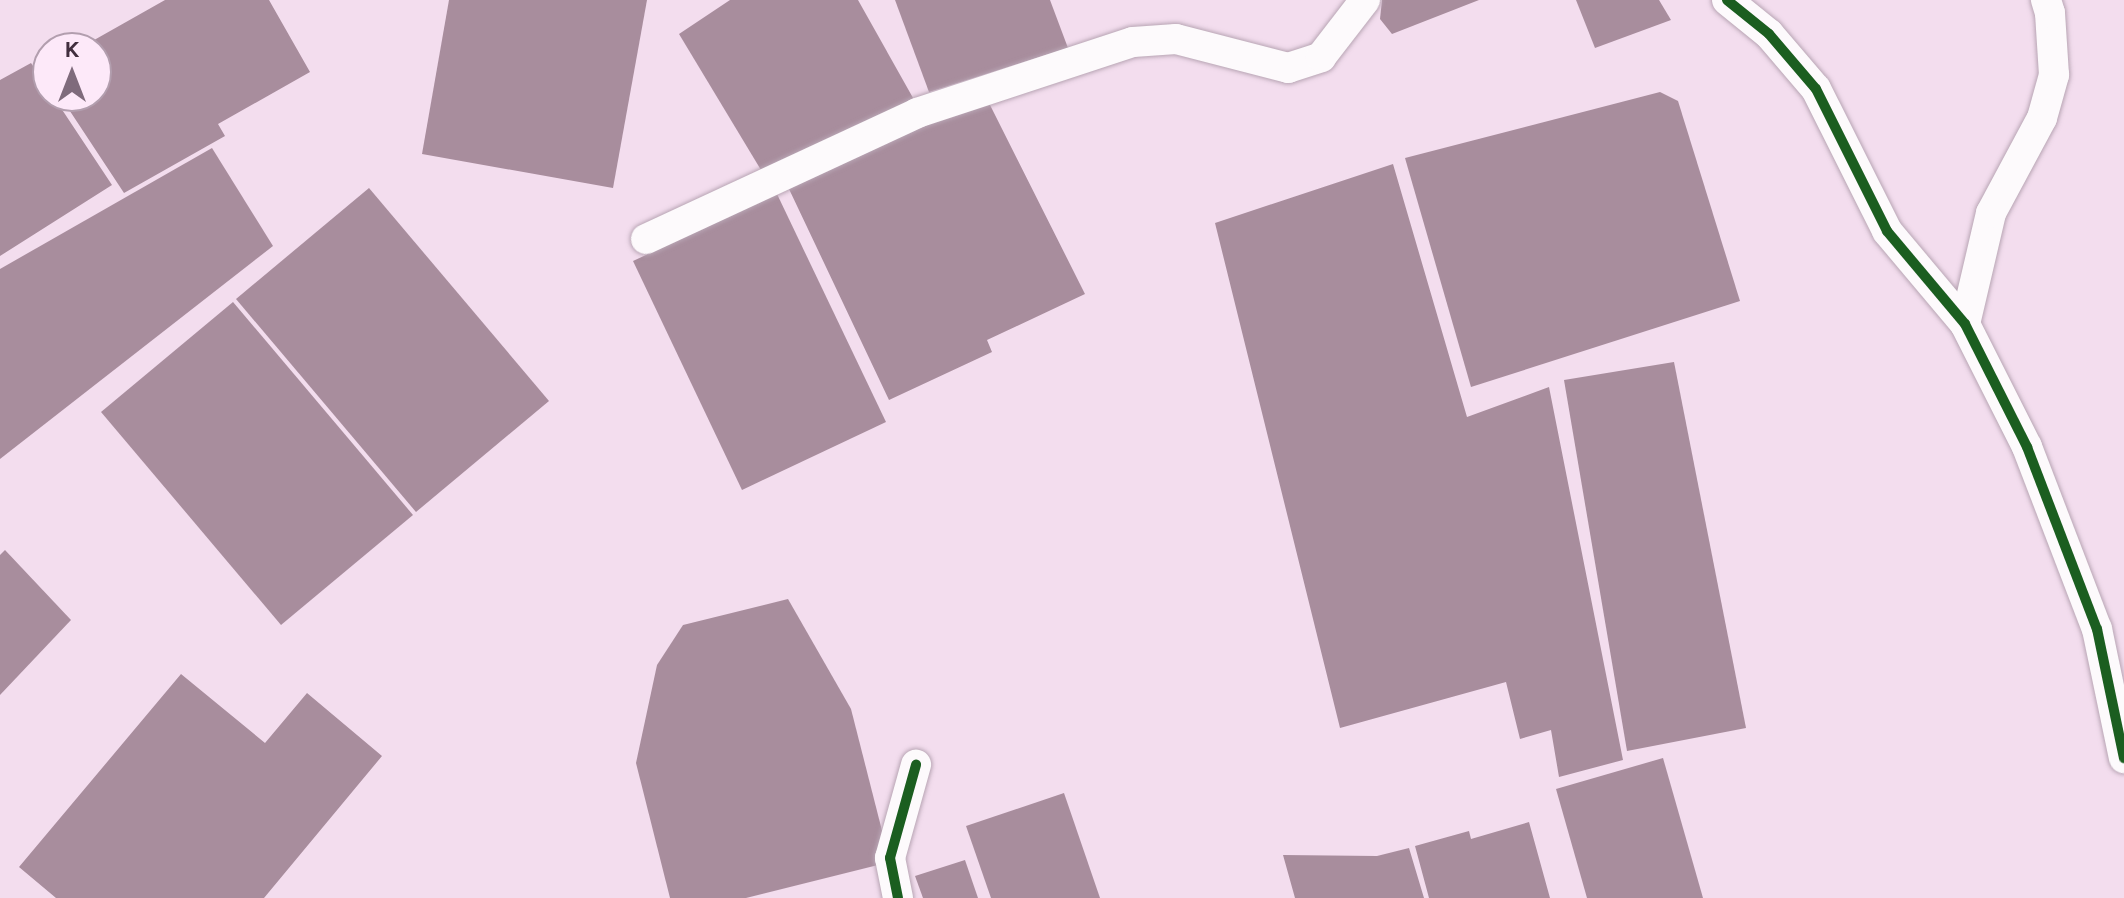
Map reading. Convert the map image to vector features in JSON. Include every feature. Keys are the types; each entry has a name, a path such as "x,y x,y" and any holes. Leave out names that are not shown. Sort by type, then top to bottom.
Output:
{"street":[{"path":"646,239 917,113 1133,42 1176,39 1288,68 1321,57 1365,0"},
{"path":"1727,0 1769,34 1816,89 1887,231 1965,324 2027,447 2097,629 2124,758"},
{"path":"1965,324 1991,213 2042,118 2054,75 2050,13 2046,0"},
{"path":"898,898 890,858 916,765"}],"building":[{"path":"165,0 269,0 310,72 218,124 225,136 124,193 71,112 112,112 112,32 108,32"},
{"path":"449,0 647,0 613,188 422,154"},
{"path":"730,0 858,0 917,105 764,175 679,34"},
{"path":"895,0 1050,0 1068,48 929,92"},
{"path":"1382,0 1479,0 1392,34 1380,19"},
{"path":"1576,0 1659,0 1671,20 1595,48"},
{"path":"31,63 32,112 64,112 112,185 0,256 0,80"},
{"path":"1660,92 1678,101 1740,301 1471,387 1405,158"},
{"path":"986,97 1085,294 987,340 992,352 889,400 789,189"},
{"path":"212,148 273,246 0,459 0,269"},
{"path":"1393,164 1467,417 1549,387 1623,760 1559,777 1551,730 1520,739 1506,682 1340,728 1215,223"},
{"path":"369,188 549,401 416,512 236,299"},
{"path":"777,194 886,422 742,490 633,261"},
{"path":"233,302 413,515 281,625 101,412"},
{"path":"1674,362 1746,728 1627,751 1564,380"},
{"path":"5,550 71,620 0,695 0,555"},
{"path":"788,599 851,709 890,862 746,898 670,898 636,763 657,665 683,625"},
{"path":"181,674 265,743 307,693 382,756 264,898 56,898 19,867"},
{"path":"1663,758 1703,898 1587,898 1556,789"},
{"path":"1064,793 1100,898 991,898 966,826"},
{"path":"1529,822 1550,898 1429,898 1415,846 1469,831 1471,839"},
{"path":"1409,848 1424,898 1295,898 1283,855 1377,856"},
{"path":"965,860 978,898 923,898 915,876"}],"cycle path":[{"path":"1727,0 1769,34 1816,89 1887,231 1965,324 2027,447 2097,629 2124,758"},
{"path":"898,898 890,858 916,765"}]}
